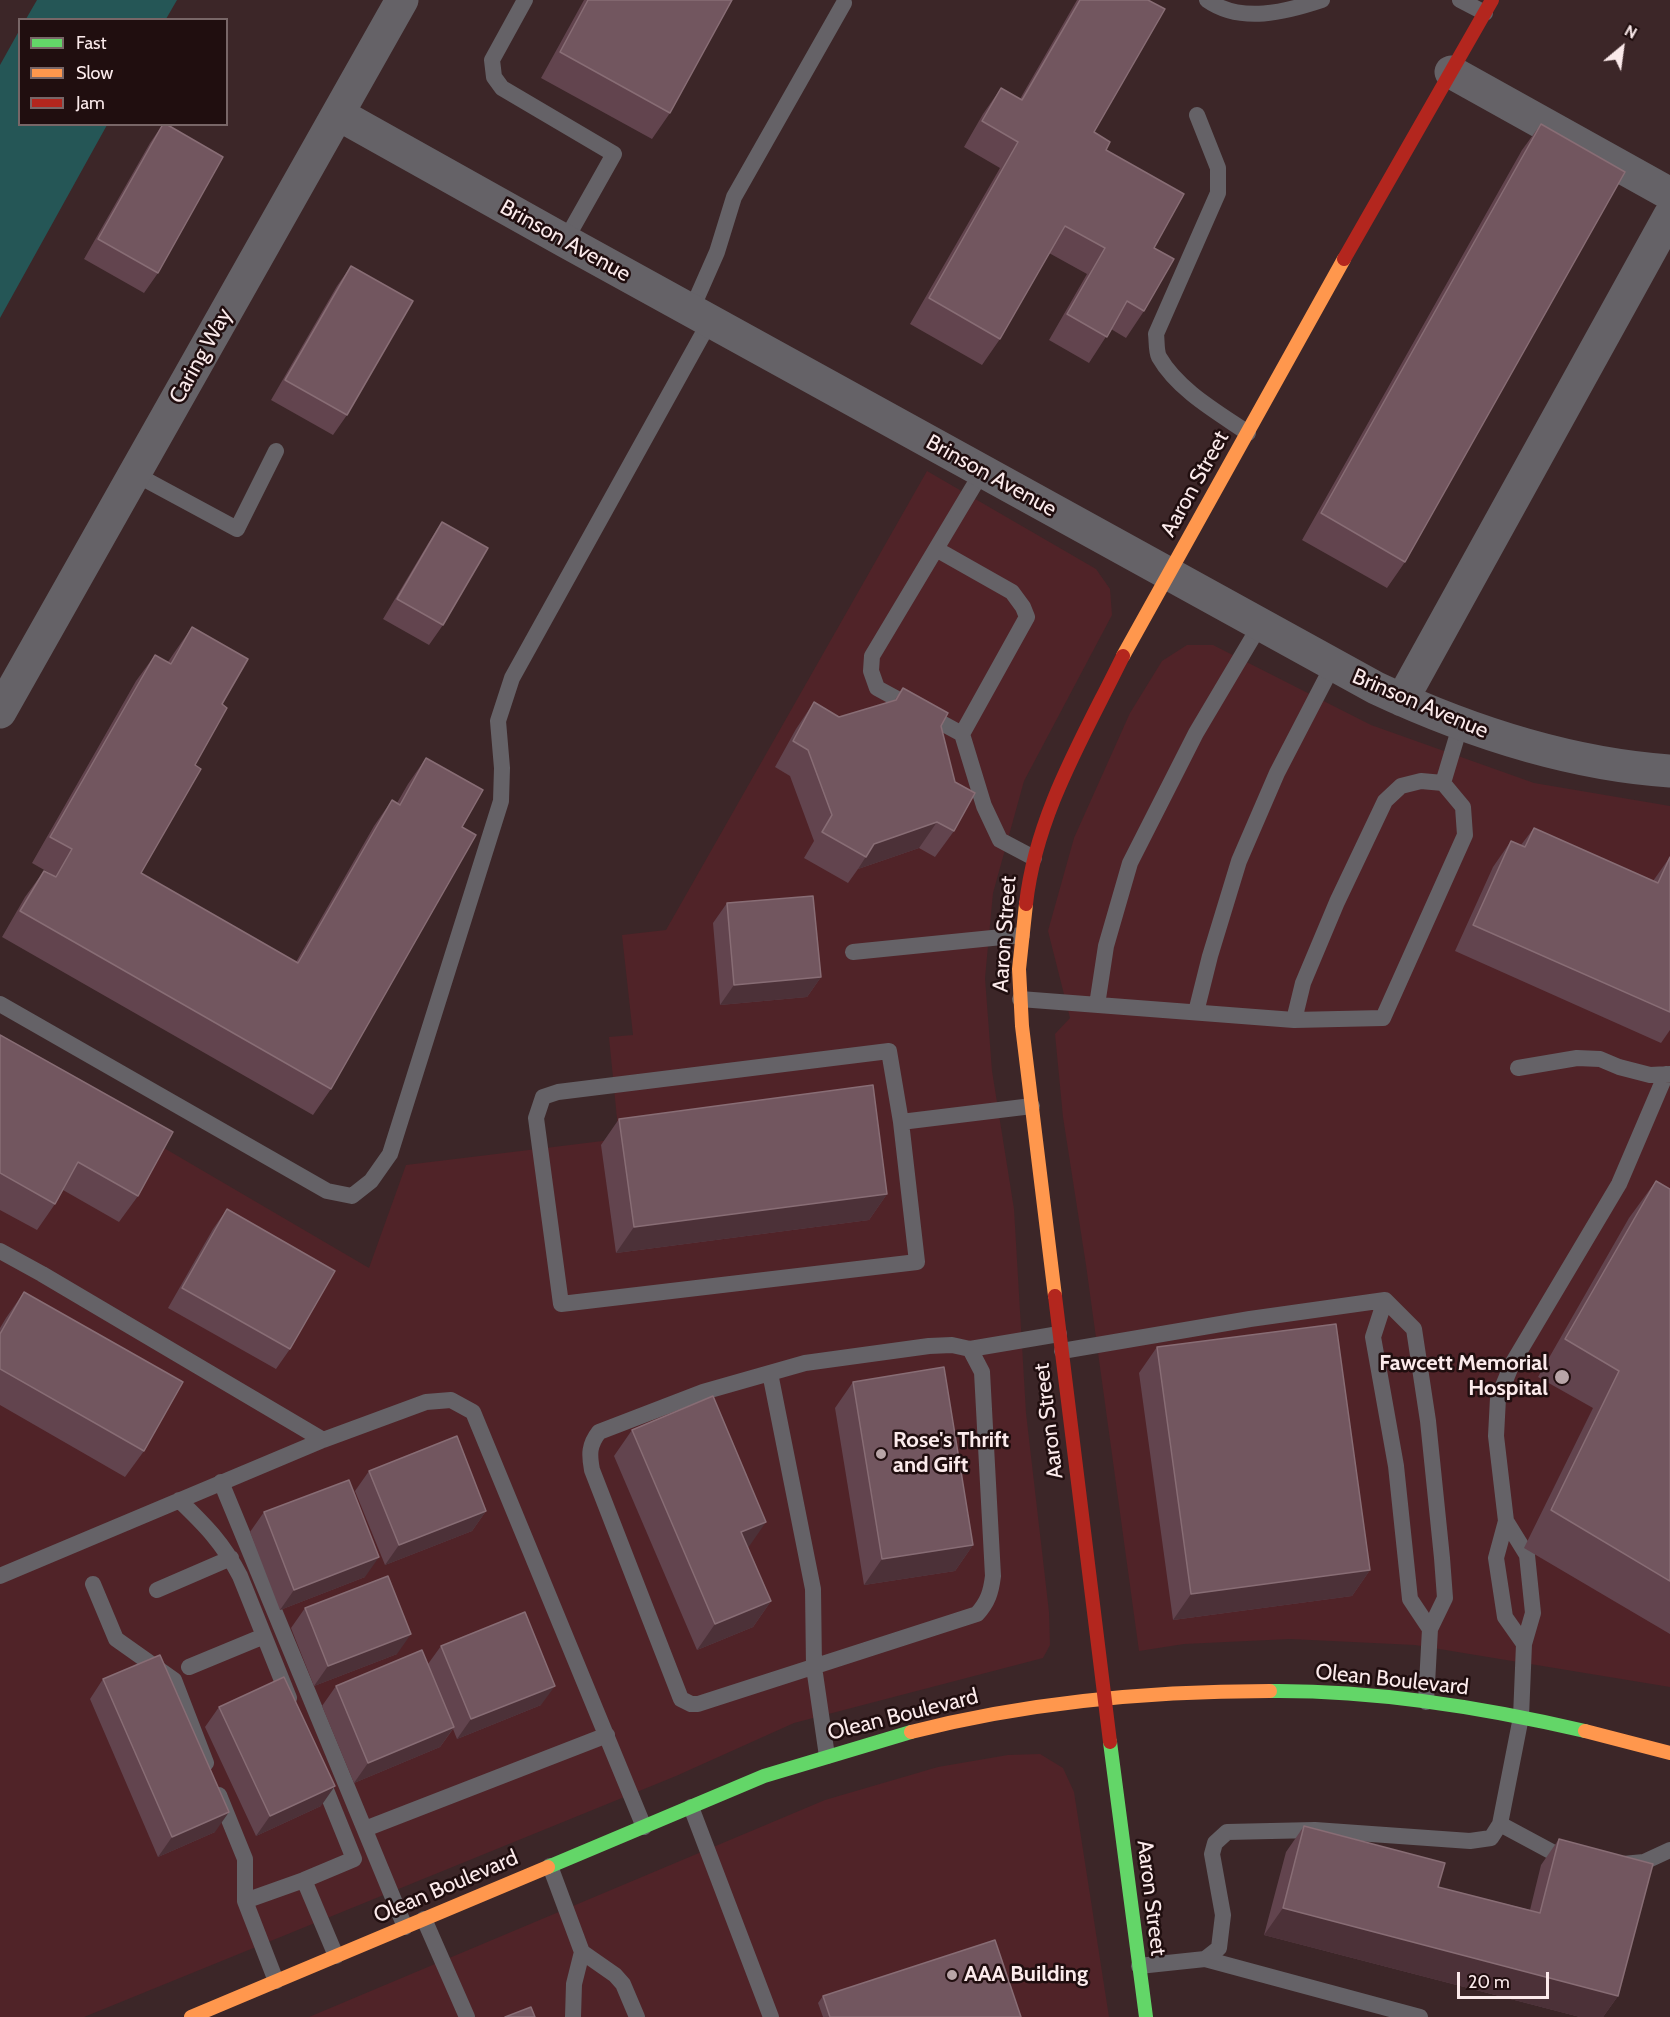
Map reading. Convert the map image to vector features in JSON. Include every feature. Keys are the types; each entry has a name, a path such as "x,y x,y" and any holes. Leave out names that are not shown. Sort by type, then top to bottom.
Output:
{"street":[{"name":"Caring Way","path":"0,712 402,0"},
{"name":"Aaron Street","path":"1146,2017 1104,1698 1020,999 1019,969 1029,878 1057,789 1137,628 1334,276 1489,6"},
{"path":"1451,72 1670,194"},
{"name":"Brinson Avenue","path":"338,114 982,472 1333,665 1402,700 1490,735 1570,756 1670,771"},
{"path":"1402,700 1670,215"},
{"name":"Olean Boulevard","path":"191,2017 218,2012 276,1981 764,1776 859,1745 956,1721 1005,1712 1104,1698 1204,1691 1304,1691 1404,1698 1521,1717 1600,1733 1670,1753"}],"lane":[{"path":"525,0 492,60 494,77 502,88 614,154 565,241"},
{"path":"1207,0 1216,6 1242,14 1293,10 1323,0"},
{"path":"1460,0 1489,6"},
{"path":"0,1004 327,1191 352,1196 370,1181 390,1154 501,801 502,768 498,721 512,678 701,316 734,197 844,3"},
{"path":"1197,115 1218,168 1218,193 1156,334 1158,355 1176,378 1198,398 1248,433"},
{"path":"135,474 237,529 276,451"},
{"path":"982,472 872,656 871,671 877,688 962,734 984,806 1000,840 1034,858"},
{"path":"936,549 1012,592 1023,607 1026,618 962,734"},
{"path":"1097,1005 1106,946 1130,863 1196,733 1260,625"},
{"path":"1196,1012 1210,956 1239,861 1277,773 1333,665"},
{"path":"1443,783 1461,723"},
{"path":"1020,999 1294,1020 1383,1018 1465,835 1463,807 1443,783 1421,781 1401,786 1385,801 1302,983 1294,1020"},
{"path":"853,952 1022,935"},
{"path":"889,1052 901,1122 917,1262 561,1304 536,1118 543,1097 558,1092 889,1052"},
{"path":"1518,1068 1577,1058 1600,1059 1619,1067 1650,1075 1668,1074 1619,1184 1512,1364 1498,1398 1496,1437 1506,1521 1496,1558 1505,1617 1524,1644"},
{"path":"901,1122 1032,1106"},
{"path":"0,1251 323,1440"},
{"path":"1062,1351 1250,1319 1385,1300"},
{"path":"1385,1300 1373,1337 1396,1466 1410,1599 1430,1629"},
{"path":"1385,1300 1414,1329 1428,1421 1446,1598 1430,1629 1426,1702"},
{"path":"970,1349 982,1372 993,1576 987,1602 977,1614 698,1704 681,1699 592,1470 589,1454 593,1440 599,1432 703,1392 805,1363 929,1346 952,1345 970,1349 1059,1334"},
{"path":"770,1373 813,1589 814,1667 827,1756"},
{"path":"0,1576 323,1440 426,1402 451,1400 473,1412 644,1827"},
{"path":"221,1482 405,1927"},
{"path":"179,1500 207,1526 231,1558 294,1710"},
{"path":"1205,1959 1219,1948 1222,1915 1212,1854 1215,1843 1227,1832 1315,1830 1470,1840 1491,1838 1500,1824 1521,1717 1524,1644 1533,1613 1527,1555 1506,1521"},
{"path":"157,1590 231,1558"},
{"path":"93,1584 116,1639 174,1680 245,1859 245,1901 276,1981"},
{"path":"189,1667 264,1636"},
{"path":"365,1829 607,1736"},
{"path":"245,1901 354,1860 315,1764"},
{"path":"691,1807 771,2017"},
{"path":"1500,1824 1554,1853"},
{"path":"1606,1866 1644,1862 1670,1850"},
{"path":"550,1866 582,1952 574,1984 573,2017"},
{"path":"304,1880 336,1956"},
{"path":"424,1919 467,2017"},
{"path":"582,1952 615,1975 623,1984 637,2017"},
{"path":"1139,1966 1205,1959 1420,2017"}],"shaded area":[{"path":"927,471 1096,569 1110,589 1112,615 1024,781 993,893 985,978 992,1071 1014,1209 1026,1413 1049,1612 1050,1645 1043,1658 794,1723 676,1776 84,2017 0,2017 0,1052 369,1268 406,1165 619,1139 609,1037 633,1035 622,935 666,930"},
{"name":"Fawcett Memorial Hospital","path":"1187,645 1213,645 1371,725 1534,783 1670,806 1670,1687 1415,1645 1290,1639 1184,1644 1139,1651 1086,1265 1063,1117 1055,1034 1070,1018 1048,931 1074,838 1130,713 1162,661"},
{"path":"1040,1754 1063,1768 1074,1792 1109,2017 309,2017 825,1800 938,1767 1008,1755"}],"water":[{"path":"37,0 177,0 167,18 27,18"},
{"path":"18,33 18,126 106,126 0,318 0,65"}],"building":[{"path":"588,0 732,0 670,113 560,52"},
{"path":"1080,0 1148,0 1165,9 1094,132 1110,142 1106,150 1184,194 1154,248 1174,259 1144,311 1127,301 1107,337 1067,314 1105,248 1065,226 1000,339 929,298 1018,142 982,121 1001,88 1022,100"},
{"path":"1541,124 1625,172 1405,562 1321,513"},
{"path":"162,126 169,126 223,157 158,273 98,239"},
{"path":"351,266 413,301 347,415 285,380"},
{"path":"442,522 488,548 443,625 397,599"},
{"path":"192,627 248,659 222,704 227,708 195,765 201,769 141,873 298,963 392,800 400,805 426,758 483,790 462,827 476,835 331,1089 20,911 44,871 56,877 72,849 50,837 155,655 171,664"},
{"path":"903,688 948,713 941,726 955,782 975,793 954,831 937,822 874,844 866,857 822,832 832,815 808,750 793,741 814,702 839,717 896,700"},
{"path":"1534,828 1658,883 1670,857 1670,1012 1473,925 1511,841 1525,847"},
{"path":"813,896 821,977 734,985 727,903"},
{"path":"0,1035 173,1132 138,1196 78,1162 55,1204 0,1173"},
{"path":"873,1085 887,1194 634,1227 619,1119"},
{"path":"1656,1181 1670,1189 1670,1581 1551,1510 1619,1371 1565,1339"},
{"path":"227,1209 335,1271 290,1349 182,1288"},
{"path":"24,1292 183,1382 144,1451 0,1369 0,1334"},
{"path":"1336,1324 1370,1570 1191,1594 1157,1347"},
{"path":"944,1367 973,1545 882,1559 853,1382"},
{"path":"713,1396 766,1522 741,1532 771,1601 715,1624 632,1430"},
{"path":"457,1436 486,1511 399,1545 369,1471"},
{"path":"349,1480 379,1557 294,1590 264,1512"},
{"path":"388,1576 411,1634 328,1666 305,1608"},
{"path":"525,1612 555,1686 471,1719 441,1646"},
{"path":"422,1650 454,1727 368,1763 336,1686"},
{"path":"160,1655 229,1812 172,1837 103,1679"},
{"path":"284,1677 335,1786 270,1816 219,1707"},
{"path":"1304,1826 1445,1863 1438,1887 1540,1913 1559,1839 1653,1864 1618,1996 1283,1908"},
{"name":"AAA Building","path":"995,1940 1021,2017 830,2017 823,1996"},
{"path":"531,2007 535,2017 505,2017"}],"traffic: fast":[{"path":"1270,1691 1349,1693 1429,1702 1507,1714 1585,1731"},
{"path":"548,1867 764,1776 911,1732"},
{"path":"1110,1742 1146,2017"}],"traffic: slow":[{"path":"1123,656 1344,259"},
{"path":"1026,904 1019,969 1022,1026 1055,1296"},
{"path":"911,1732 1000,1713 1089,1700 1180,1693 1270,1691"},
{"path":"1585,1731 1670,1753"},
{"path":"191,2017 548,1867"}],"traffic: jam":[{"path":"1344,259 1492,0"},
{"path":"1026,904 1031,871 1051,807 1078,746 1123,656"},
{"path":"1055,1296 1110,1742"}],"place":[{"name":"Fawcett Memorial Hospital","path":"1562,1377"},
{"name":"Rose's Thrift and Gift","path":"881,1454"},
{"name":"AAA Building","path":"952,1975"}]}
